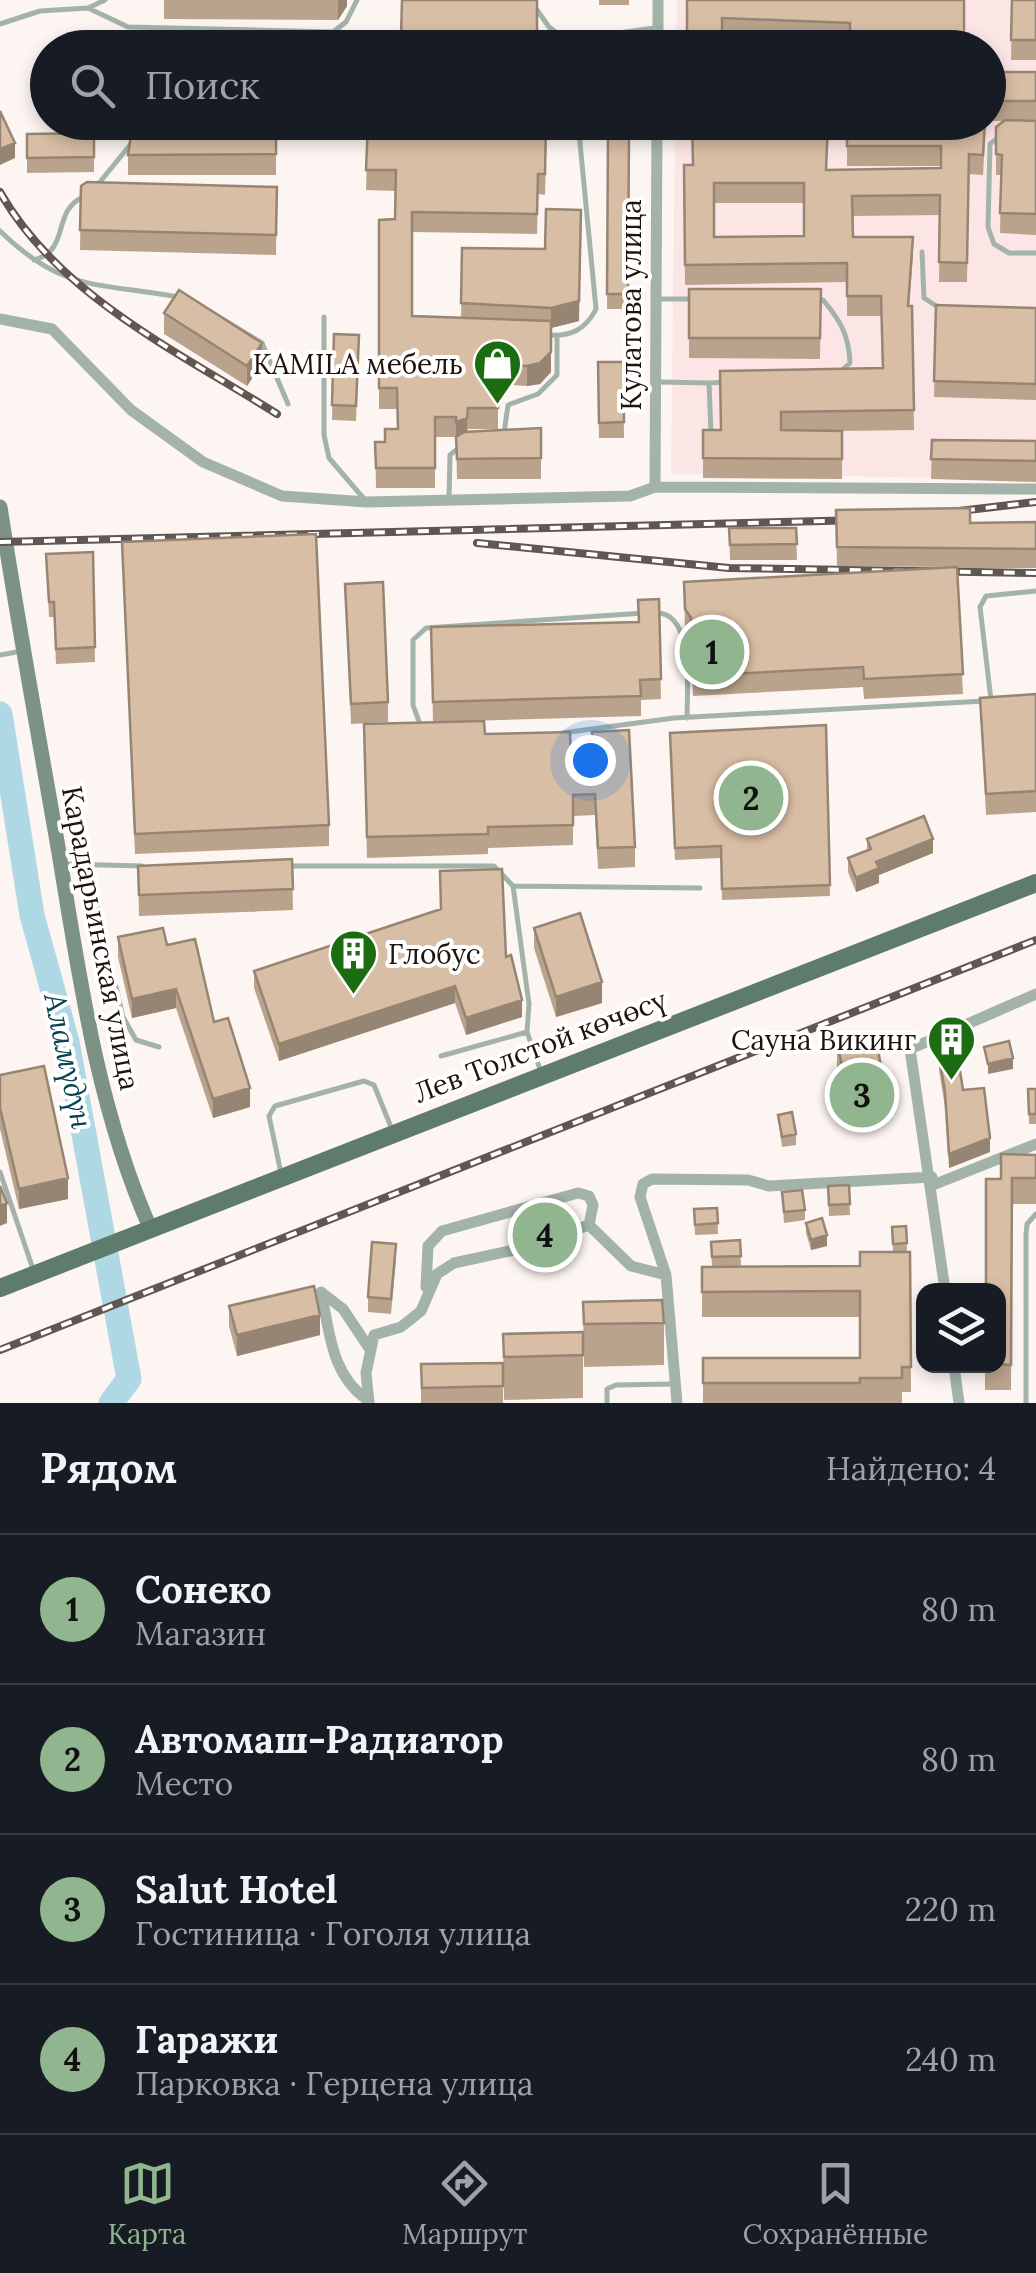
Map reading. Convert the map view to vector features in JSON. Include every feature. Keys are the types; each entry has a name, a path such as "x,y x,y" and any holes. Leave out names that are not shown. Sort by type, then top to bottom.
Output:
{"main road":[{"name":"Лев Толстой көчөсү","path":"0,1288 1036,883"}],"street":[{"path":"658,0 658,28"},
{"name":"Кулатова улица","path":"655,487 657,140"},
{"path":"0,319 52,329 130,410 204,462 282,496 368,502 630,496 655,487 1036,490"},
{"name":"Карадарьинская улица","path":"0,507 18,651 110,1120 143,1233"},
{"path":"945,1283 910,1048 1036,994"},
{"path":"676,1403 666,1275 640,1197 643,1184 652,1179 748,1180 769,1186 932,1181 1036,1144"},
{"path":"369,1402 369,1348 374,1335 401,1327 422,1311 428,1246 442,1231 578,1192 588,1196 593,1205 589,1225"},
{"path":"589,1225 631,1266 666,1275"},
{"path":"426,1292 436,1274 454,1263 514,1250 589,1225"},
{"path":"369,1348 343,1310 321,1292 339,1371 354,1391 369,1402"},
{"path":"955,1373 958,1403"}],"lane":[{"path":"0,24 40,11 88,8 105,0"},
{"path":"335,30 346,22 357,0"},
{"path":"530,0 553,30"},
{"path":"88,8 128,27 250,30"},
{"path":"642,30 658,28"},
{"path":"93,192 131,140"},
{"path":"538,335 575,333 589,322 596,308 580,140"},
{"path":"996,140 990,144 988,227 994,244 1009,253 1036,253"},
{"path":"31,261 49,256 60,243 62,218 72,202 93,192 113,193"},
{"path":"0,232 31,261 81,285 123,286 196,300 262,343 288,404"},
{"path":"922,252 924,298 945,310"},
{"path":"656,299 712,299"},
{"path":"804,300 823,300 849,342 850,362 832,380"},
{"path":"324,318 324,435 329,458 368,502"},
{"path":"496,440 504,433 508,406 538,394 557,375 557,336"},
{"path":"656,382 744,382"},
{"path":"709,383 711,434"},
{"path":"449,500 450,455 456,448 475,444"},
{"path":"991,700 980,607 986,596 1036,591"},
{"path":"428,733 420,726 413,705 413,640 426,628 663,612 686,639 687,718"},
{"path":"0,655 18,651"},
{"path":"544,734 687,718 1006,698"},
{"path":"60,864 158,866"},
{"path":"88,864 123,1016 136,1040 159,1047"},
{"path":"277,866 494,866 513,886 529,1004 527,1032 542,1074"},
{"path":"513,886 700,888"},
{"path":"442,1056 527,1032"},
{"path":"282,1176 269,1116 275,1106 364,1081 374,1084 393,1133"},
{"path":"0,1172 35,1275"},
{"path":"1026,1403 1026,1235 1036,1214"},
{"path":"607,1403 607,1389 616,1385 676,1384"}],"shaded area":[{"path":"677,0 1036,0 1036,479 671,474 675,140 1006,140 1006,30 676,30"}],"building":[{"path":"402,0 537,0 537,30 401,30"},
{"path":"687,0 964,0 964,30 850,30 850,23 722,18 722,30 687,30"},
{"path":"1012,0 1036,0 1036,40 1011,40"},
{"path":"1006,72 1036,72 1036,101 1006,101"},
{"path":"0,111 15,143 0,149"},
{"path":"1006,120 1036,121 1036,214 1000,213 1002,155 996,154 996,140 1006,140"},
{"path":"27,134 30,140 94,140 94,157 27,158"},
{"path":"130,140 276,140 276,154 128,155"},
{"path":"367,140 546,140 545,174 538,174 537,214 412,212 412,316 551,321 551,352 540,363 497,364 498,408 468,408 467,418 456,422 456,417 435,417 435,468 376,468 375,442 385,442 385,429 398,429 397,388 379,388 379,220 395,219 396,170 366,170"},
{"path":"608,140 629,140 628,294 607,294"},
{"path":"692,140 827,140 826,170 941,168 941,146 847,146 847,140 984,140 983,155 969,154 967,263 939,262 940,195 852,196 853,237 913,237 908,306 912,306 914,410 781,412 781,430 842,431 842,459 703,458 703,430 721,430 720,371 883,368 881,296 847,296 847,263 685,265 684,165 693,165","holes":["714,183 804,183 804,236 714,237"]},
{"path":"87,182 277,187 276,235 80,230 81,186"},
{"path":"546,209 581,210 579,301 551,308 461,303 462,248 545,249"},
{"path":"689,289 821,289 820,338 689,338"},
{"path":"179,290 262,343 247,366 164,313"},
{"path":"936,305 1036,308 1036,384 934,381"},
{"path":"334,334 359,335 356,406 332,405"},
{"path":"598,362 623,362 624,422 599,423"},
{"path":"541,428 541,458 457,459 456,437 464,432"},
{"path":"932,440 1036,441 1036,461 931,459"},
{"path":"970,508 970,523 1036,522 1036,549 837,547 836,510"},
{"path":"729,528 796,528 797,544 730,545"},
{"path":"316,534 329,825 135,834 122,542"},
{"path":"93,552 95,647 56,649 46,554"},
{"path":"957,567 963,674 864,679 863,667 693,676 691,618 685,609 684,582"},
{"path":"383,582 388,702 351,704 345,584"},
{"path":"659,599 661,679 640,680 641,696 433,702 431,627 639,622 638,600"},
{"path":"1036,694 1036,791 986,794 980,698"},
{"path":"484,721 485,734 570,732 571,770 594,770 592,732 629,730 635,847 598,848 595,794 573,795 573,825 488,827 488,834 367,837 364,724"},
{"path":"826,725 830,885 722,889 721,846 675,848 670,733"},
{"path":"924,816 933,839 876,862 879,868 856,878 848,858 871,849 867,839"},
{"path":"292,859 293,889 139,895 138,866"},
{"path":"502,869 506,957 511,955 522,1000 466,1018 455,986 279,1044 254,971 441,909 440,871"},
{"path":"580,913 602,982 556,997 534,928"},
{"path":"163,928 167,945 195,939 214,1022 228,1018 250,1088 213,1099 176,989 132,999 118,937"},
{"path":"875,1034 885,1088 849,1097 837,1043"},
{"path":"1009,1041 1013,1058 988,1064 984,1047"},
{"path":"957,1052 963,1090 984,1088 990,1138 949,1154 939,1055"},
{"path":"44,1066 68,1178 19,1189 0,1108 0,1075"},
{"path":"1028,1089 1036,1089 1036,1114 1029,1114"},
{"path":"792,1112 796,1134 782,1137 778,1115"},
{"path":"1001,1154 1036,1155 1036,1178 1012,1178 1011,1365 1006,1365 1006,1283 986,1283 986,1179 1001,1179"},
{"path":"849,1185 850,1204 829,1205 828,1186"},
{"path":"0,1186 7,1203 0,1206"},
{"path":"802,1190 805,1210 784,1212 782,1192"},
{"path":"717,1208 718,1223 695,1225 694,1209"},
{"path":"822,1218 827,1235 811,1240 806,1223"},
{"path":"906,1226 907,1243 893,1244 892,1227"},
{"path":"740,1240 741,1256 712,1257 711,1242"},
{"path":"372,1242 396,1244 391,1299 368,1297"},
{"path":"860,1252 910,1252 911,1367 902,1367 902,1378 860,1378 860,1383 703,1383 703,1358 860,1358 860,1291 702,1292 702,1267 860,1266"},
{"path":"314,1286 320,1315 237,1335 229,1306"},
{"path":"662,1300 664,1323 584,1324 583,1302"},
{"path":"583,1332 583,1355 504,1357 503,1334"},
{"path":"503,1363 503,1386 422,1388 421,1364"}],"waterway":[{"name":"Аламүдүн","path":"0,714 32,915 67,1042 129,1379 111,1403"}],"railway":[{"path":"0,192 54,262 88,292 162,344 277,414"},
{"path":"942,513 1036,502"},
{"path":"0,542 862,520"},
{"path":"477,543 729,568 1036,573"},
{"path":"0,1350 1036,940"}],"place":[{"name":"KAMILA мебель","path":"498,406"},
{"name":"Сонеко","path":"712,652"},
{"name":"Автомаш-Радиатор","path":"751,798"},
{"name":"Глобус","path":"353,996"},
{"name":"Сауна Викинг","path":"951,1082"},
{"name":"Salut Hotel","path":"862,1095"},
{"name":"Гаражи","path":"545,1235"}]}
